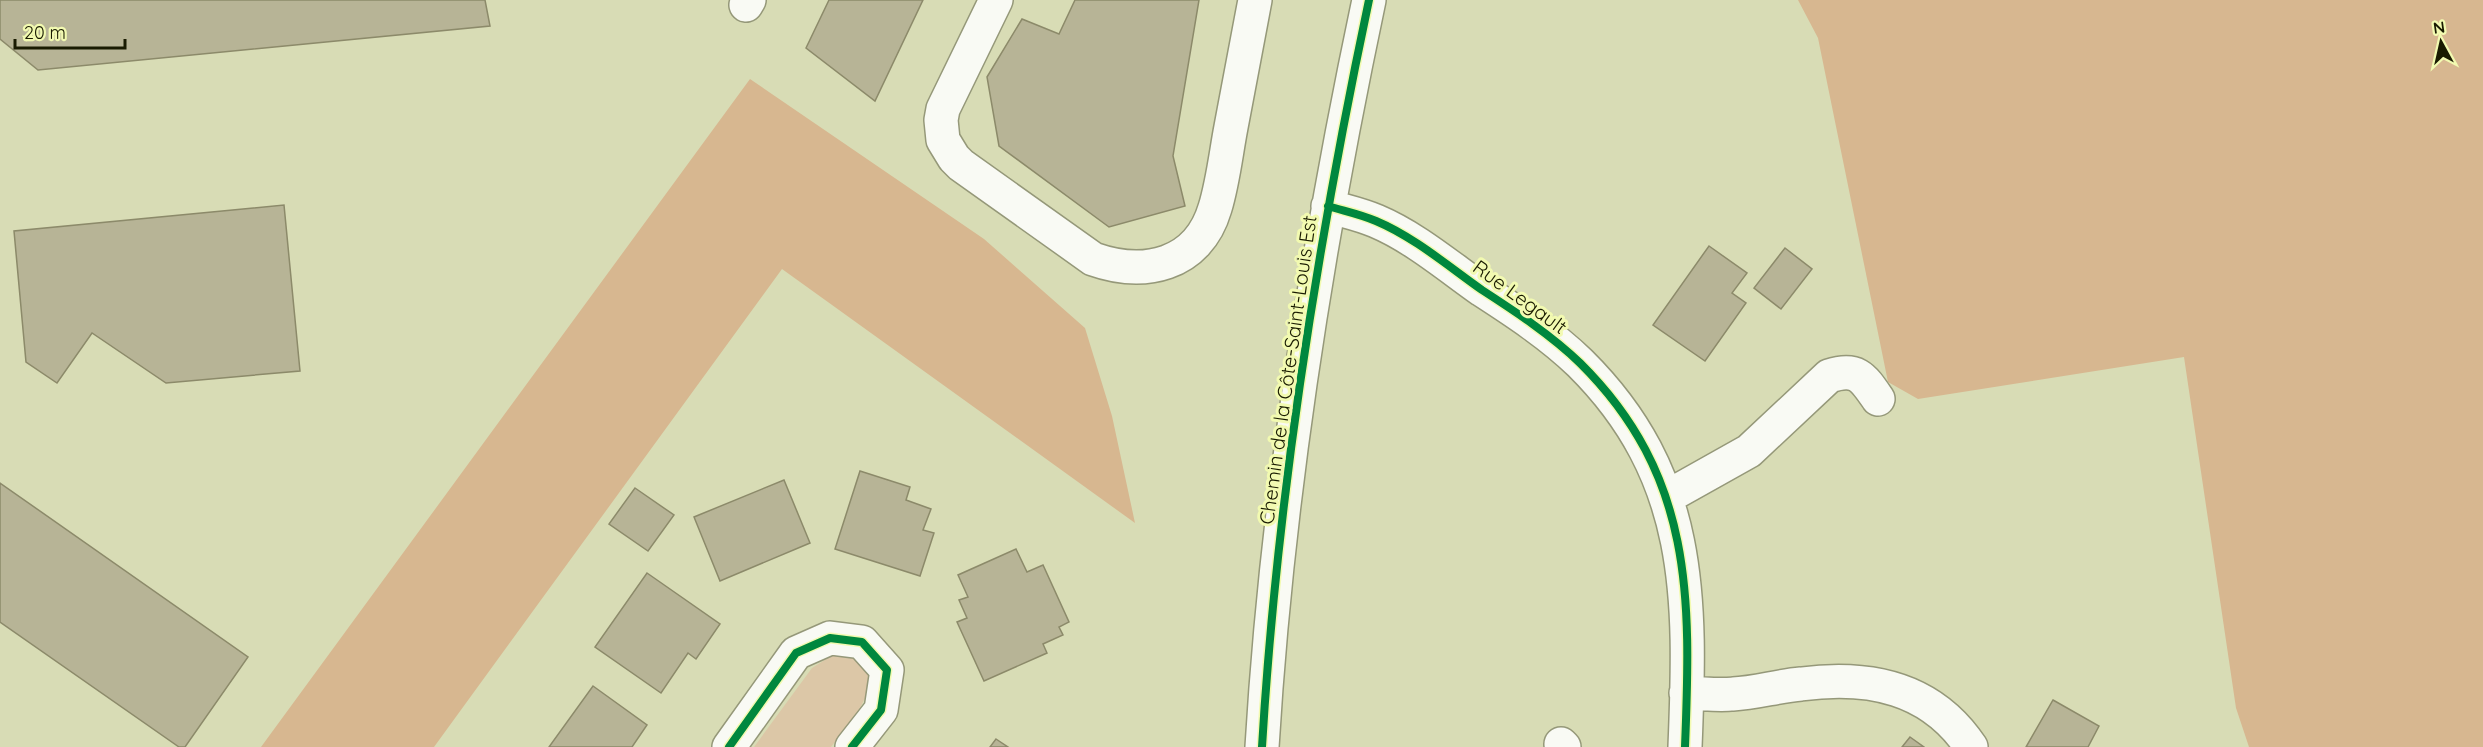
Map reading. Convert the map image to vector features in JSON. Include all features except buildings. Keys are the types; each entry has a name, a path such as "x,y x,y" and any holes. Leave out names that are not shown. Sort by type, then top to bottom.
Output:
{"street":[{"path":"996,0 943,109 941,129 948,149 961,165 1093,259 1109,264 1143,268 1169,263 1183,254 1198,241 1215,209 1255,0"},
{"name":"Chemin de la Côte-Saint-Louis Est","path":"1262,747 1283,511 1300,376 1328,207 1369,0"},
{"name":"Rue Legault","path":"1328,207 1375,221 1401,234 1562,347 1597,381 1633,428 1655,466 1677,533 1684,583 1685,747"},
{"path":"1667,497 1749,451 1829,376 1840,372 1856,373 1864,378 1878,399"},
{"path":"729,747 796,653 830,638 862,642 888,670 881,710 852,747"},
{"path":"1686,693 1732,694 1803,683 1861,681 1918,697 1942,712 1971,747"}],"shaded area":[{"path":"1798,0 2483,0 2483,747 2249,747 2236,708 2184,357 1918,399 1888,382 1818,38"},
{"path":"750,79 984,239 1085,328 1112,416 1135,523 782,269 434,747 261,747"},
{"path":"836,653 855,660 866,670 869,681 867,694 860,708 831,747 754,747 812,668"}],"cycle path":[{"path":"1262,747 1278,559 1302,371 1332,185 1369,0"},
{"path":"1328,206 1376,221 1430,252 1557,343 1580,363 1617,406 1645,450 1665,495 1678,542 1687,640 1685,747"},
{"path":"729,747 796,653 830,638 862,642 887,670 881,710 852,747"}]}
